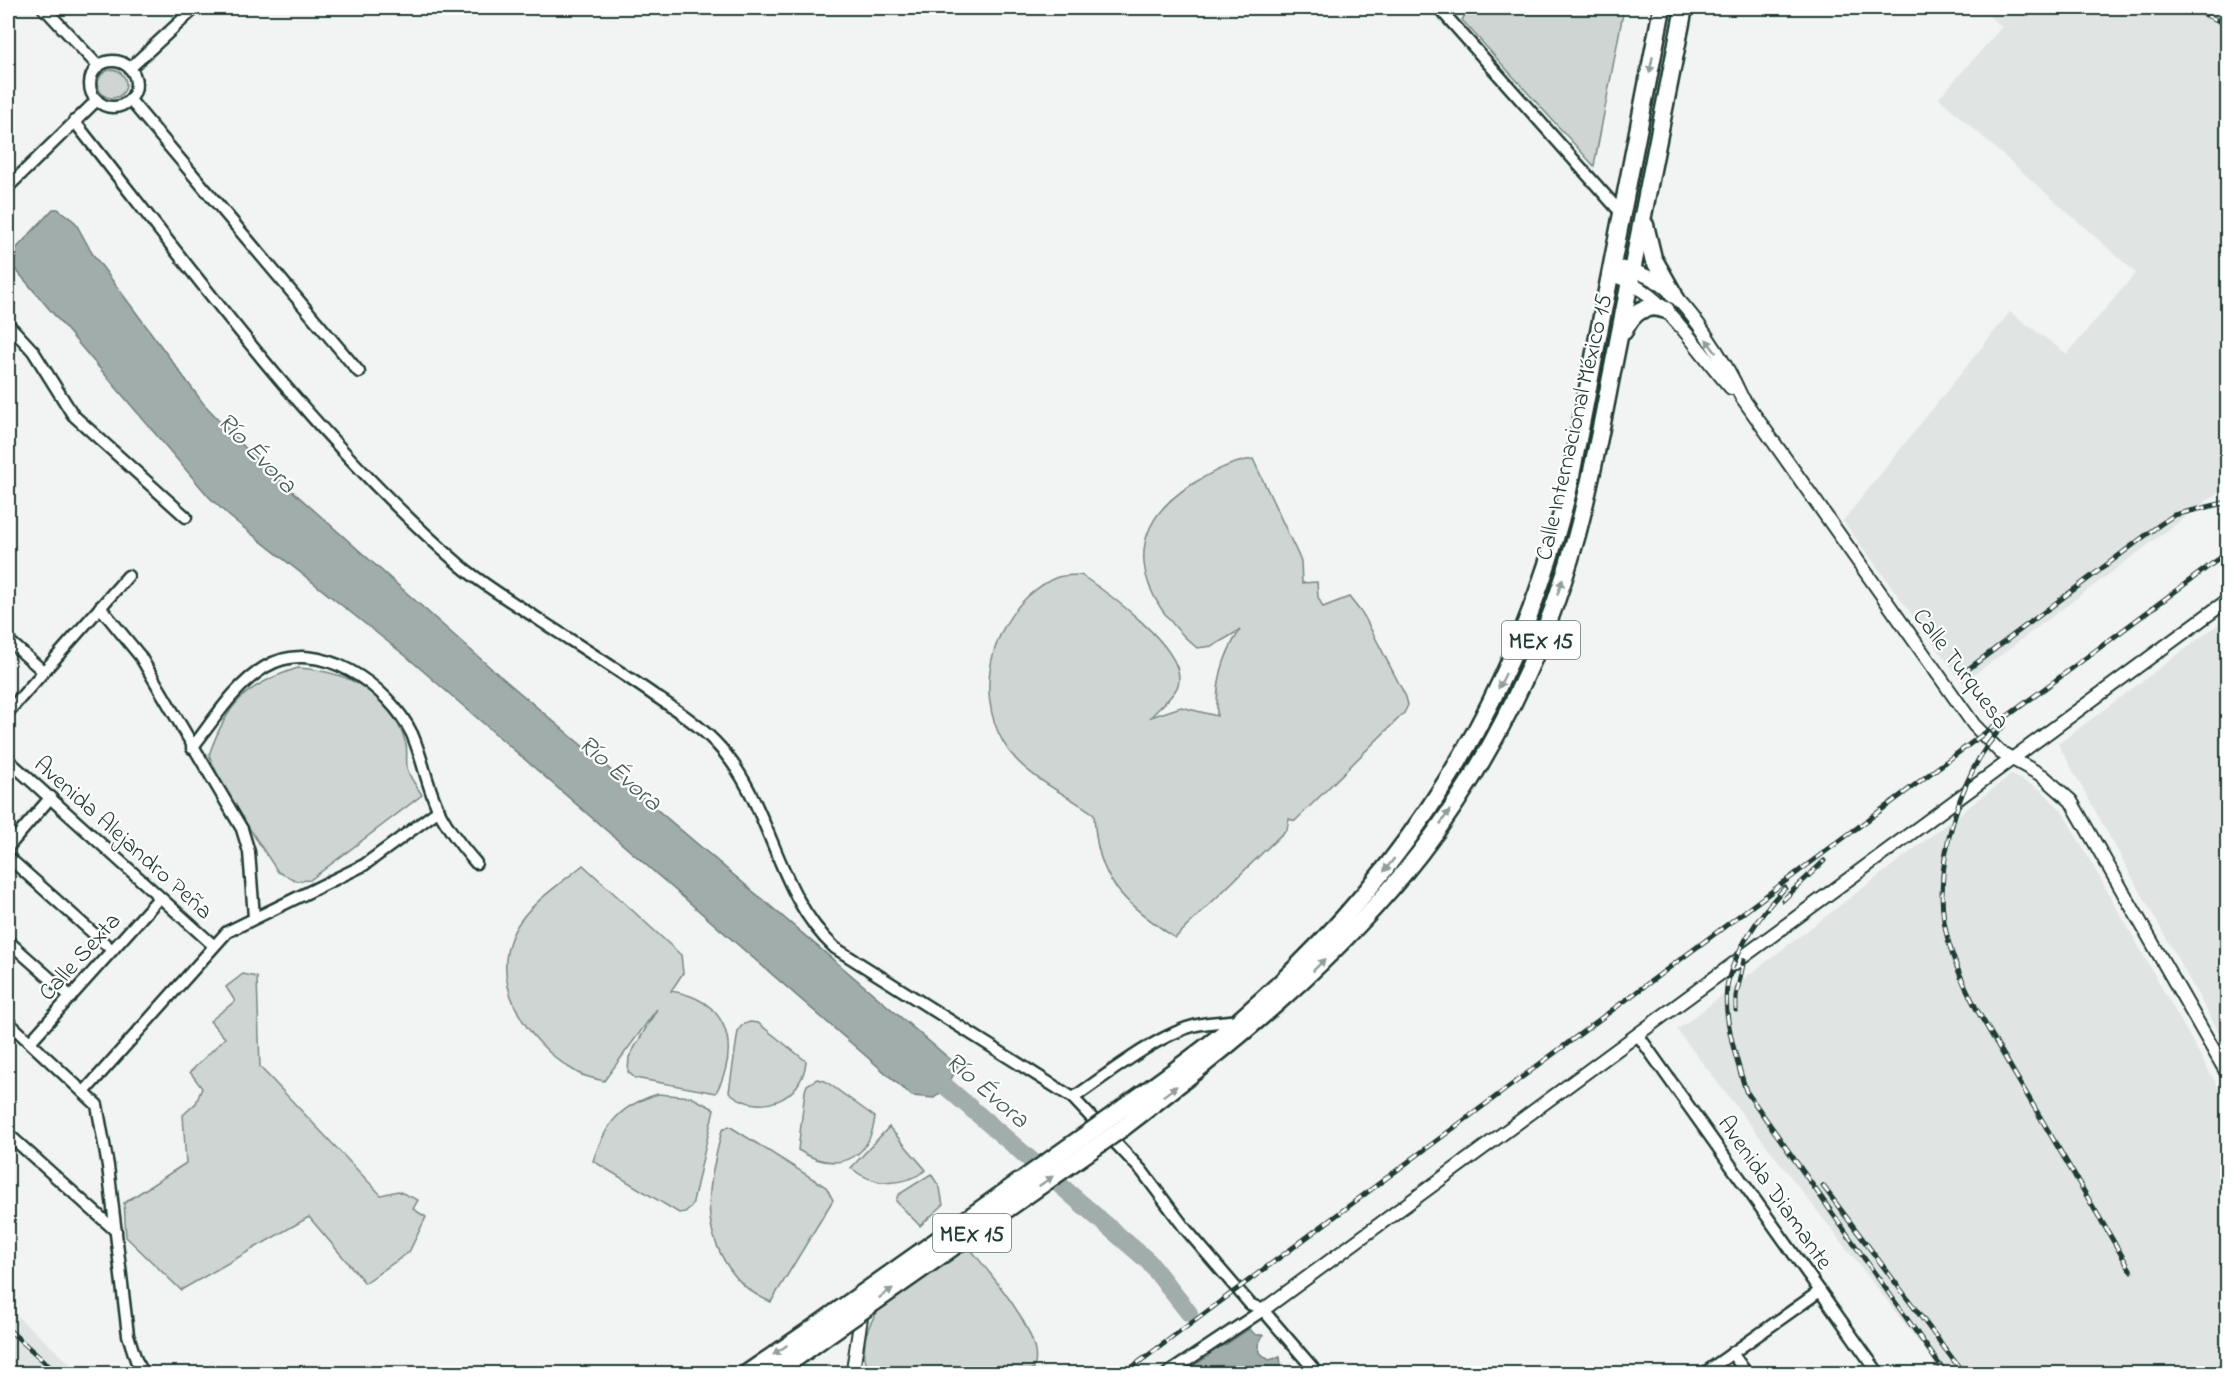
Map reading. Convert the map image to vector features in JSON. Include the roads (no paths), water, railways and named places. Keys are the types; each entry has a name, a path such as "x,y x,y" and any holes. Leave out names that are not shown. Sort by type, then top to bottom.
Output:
{"main road":[{"name":"Calle Internacional México 15","path":"1119,1120 1239,1020 1310,955 1391,862 1443,788 1491,704 1524,632 1553,551 1568,491 1662,8"},
{"name":"Calle Internacional México 15","path":"1119,1120 1244,1034 1311,974 1380,901 1420,852 1451,809 1503,718 1541,639 1553,608 1583,510 1644,216 1684,8"},
{"path":"1617,348 1632,316 1649,307 1670,302 1653,258 1644,216"},
{"name":"MEX 15","path":"746,1374 862,1311 1119,1120"},
{"name":"MEX 15","path":"774,1374 818,1333 1119,1120"}],"street":[{"path":"130,68 195,8"},
{"path":"1439,8 1622,214"},
{"path":"45,9 98,66"},
{"path":"115,60 130,68 136,86 130,100 115,107 107,106 97,100 91,90 90,82 98,66 115,60"},
{"path":"8,187 97,100"},
{"path":"130,100 359,372"},
{"path":"74,121 300,405 400,510 463,567 492,589 662,700 711,738 728,755 753,798 798,903 821,935 835,948 1073,1098 1142,1171 1184,1227 1250,1304 1263,1310 1318,1374"},
{"name":"Calle Turquesa","path":"1611,270 1632,275 1670,302 1741,396 1974,725 1989,742 2011,760 2054,784 2079,812 2228,1075"},
{"path":"8,324 33,351 73,415 186,517"},
{"path":"8,712 128,576"},
{"path":"1167,1374 1263,1310 2228,600"},
{"path":"100,608 140,656 246,839 254,917"},
{"path":"8,640 43,672"},
{"path":"192,748 233,695 263,668 287,659 328,662 360,677 392,703 412,734 439,810 453,836 476,863"},
{"name":"Avenida Alejandro Peña","path":"8,759 213,945"},
{"path":"8,847 51,797"},
{"path":"85,1091 227,932 364,865 439,810"},
{"path":"8,856 112,950"},
{"name":"Calle Sexta","path":"30,1042 159,898"},
{"path":"8,941 70,997"},
{"path":"1073,1098 1124,1063 1180,1031 1197,1025 1239,1020"},
{"path":"8,1022 85,1091 97,1105 108,1166 128,1335 135,1360 144,1374"},
{"name":"Avenida Diamante","path":"1638,1035 1879,1374"},
{"path":"8,1134 116,1231"},
{"path":"1703,1374 1820,1291"},
{"path":"848,1374 853,1370 862,1311"},
{"path":"1732,1353 1747,1374"}],"waterway":[{"name":"Río Évora","path":"929,1072 1148,1261 1189,1313"},
{"name":"Río Évora","path":"1215,1350 1234,1374"}],"railway":[{"path":"2191,8 2228,25"},
{"path":"1963,673 2174,515 2228,502"},
{"path":"1123,1374 2228,552"},
{"path":"2004,725 1975,766 1954,816 1948,843 1942,896 1946,933 1957,967 1977,1010 2131,1271"},
{"path":"1783,900 1824,861"},
{"path":"1785,888 1767,909 1741,947 1727,987 1729,1026 1746,1091 1946,1374"},
{"path":"1736,1010 1736,996 1744,960"},
{"path":"1823,1186 1958,1366"},
{"path":"8,1329 58,1374"}]}
